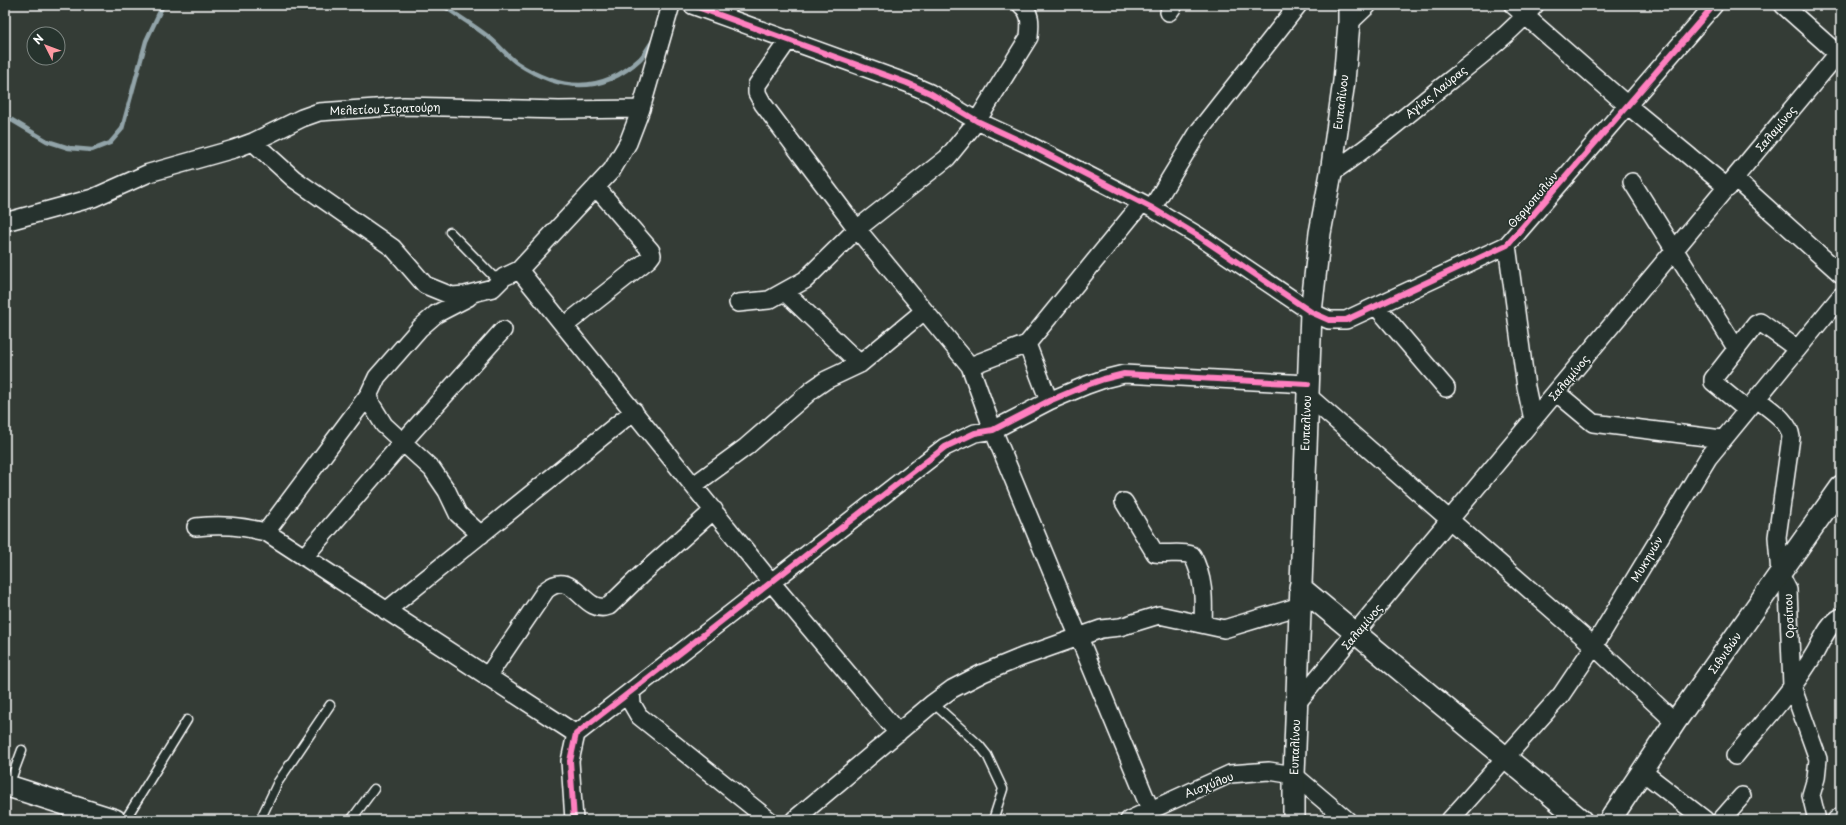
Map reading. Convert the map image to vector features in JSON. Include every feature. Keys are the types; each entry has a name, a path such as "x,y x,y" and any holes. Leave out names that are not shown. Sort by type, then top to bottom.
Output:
{"street":[{"path":"253,142 294,178 393,248 425,285 452,296 480,292 493,288 511,274 612,170 628,143 641,109 670,5"},
{"path":"738,303 769,300 805,280 857,229 947,158 977,120 1029,37 1030,21 1026,9 1020,5"},
{"path":"970,366 1027,344 1147,205 1199,131 1298,5"},
{"path":"1349,14 1368,5"},
{"name":"Θερμοπυλών","path":"697,6 908,83 930,93 977,120 1147,205 1197,235 1311,312 1330,320 1346,320 1507,245 1714,5"},
{"path":"1783,5 1838,59"},
{"path":"1524,9 1627,105 1732,183 1841,274"},
{"name":"Αγίας Λαύρας","path":"1331,173 1361,152 1473,62 1524,9"},
{"name":"Ευπαλίνου","path":"1294,820 1296,704 1311,312 1320,233 1331,173 1344,81 1349,14"},
{"path":"789,39 757,85 757,93 763,104 857,229 970,366 993,430 1150,809"},
{"name":"Σαλαμίνος","path":"1296,704 1450,522 1533,420 1732,183 1838,59"},
{"name":"Μελετίου Στρατούρη","path":"5,222 93,198 149,173 253,142 302,118 332,110 404,106 559,110 641,109"},
{"path":"1632,182 1736,348 1756,324 1760,322 1796,348"},
{"path":"564,326 649,259 652,255 651,251 596,187"},
{"path":"1507,245 1526,387 1533,420"},
{"path":"511,274 564,326 771,582 898,733"},
{"path":"266,532 369,394 377,377 420,328 436,314 480,292"},
{"path":"785,292 860,364"},
{"name":"Μυκηνών","path":"1450,820 1561,695 1594,646 1708,458 1722,439 1752,405 1796,348 1841,296"},
{"path":"1376,306 1446,388"},
{"path":"694,485 746,447 796,402 826,380 860,364 924,311"},
{"path":"304,557 402,443 504,330"},
{"path":"1027,344 1050,401"},
{"name":"Ορσίπου","path":"1736,348 1713,379 1713,382 1785,422 1790,430 1791,437 1777,537 1780,574 1788,590 1792,686 1818,759 1816,778 1811,795 1817,820"},
{"path":"574,820 570,761 576,734 945,447 975,433 993,430 1050,401 1104,379 1124,374 1307,390 1450,522 1594,646 1676,722"},
{"path":"1557,393 1593,423 1722,439"},
{"path":"369,394 372,404 384,425 402,443 432,468 447,491 458,514 481,535"},
{"path":"386,611 634,412"},
{"name":"Σιθνιδών","path":"1610,820 1676,722 1780,574 1839,495"},
{"path":"1124,502 1155,553 1165,555 1181,552 1192,555 1198,566 1204,591 1203,624"},
{"path":"487,677 546,590 552,585 562,582 570,586 596,607 602,609 609,606 642,574 714,510"},
{"path":"196,527 236,525 266,532 576,734"},
{"path":"794,820 932,703 952,689 983,673 1022,657 1101,629 1120,627 1159,615 1224,629 1300,597 1357,632 1505,758 1581,820"},
{"path":"1735,756 1792,686 1815,652 1822,638 1841,617"},
{"path":"631,691 632,704 639,716 769,820"},
{"name":"Αισχύλου","path":"1129,820 1150,809 1230,774 1269,771 1294,774"},
{"path":"1643,772 1705,820"},
{"path":"1294,774 1347,820"},
{"path":"7,785 115,820"},
{"path":"1721,820 1742,796"},
{"path":"1836,820 1841,816"}],"lane":[{"path":"450,232 493,276 511,274"},
{"path":"932,703 979,746 996,772 1004,789 993,820"},
{"path":"260,820 278,782 330,705"},
{"path":"124,820 187,720"},
{"path":"7,785 22,750"},
{"path":"351,820 374,789"}],"waterway":[{"path":"5,116 47,141 69,148 92,150 110,143 122,129 146,41 163,5"},
{"path":"442,5 490,38 517,63 548,79 564,84 580,85 610,79 625,71 640,59 654,39"}],"cycle path":[{"path":"692,5 907,83 930,93 977,121 1029,145 1152,208 1197,235 1311,312 1329,320 1346,320 1507,245 1714,5"},
{"path":"574,820 570,761 576,734 945,447 975,433 993,430 1049,401 1087,385 1124,374 1308,384"}]}
